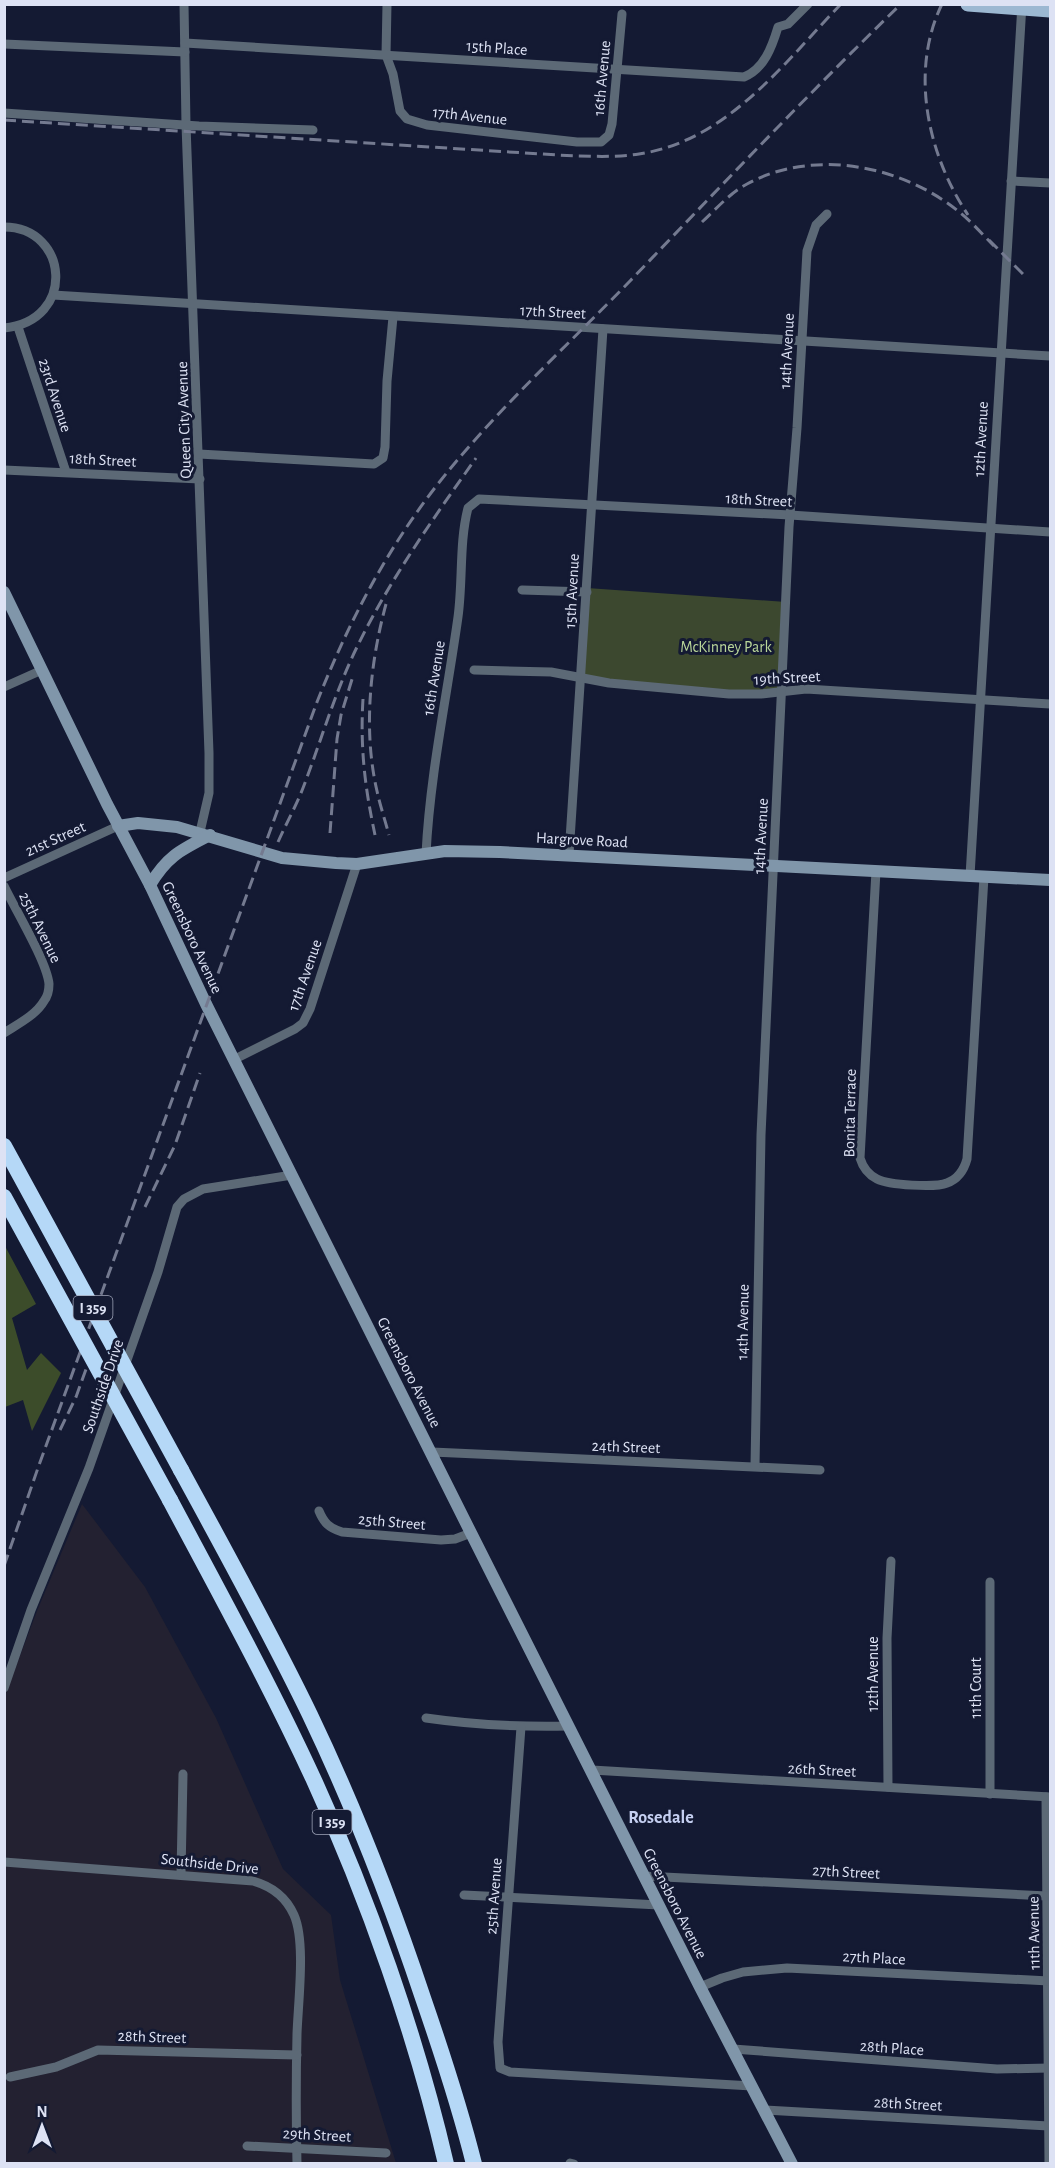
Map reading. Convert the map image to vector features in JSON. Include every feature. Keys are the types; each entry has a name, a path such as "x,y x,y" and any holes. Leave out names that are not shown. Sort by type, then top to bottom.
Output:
{"highway":[{"name":"I 359","path":"4,1146 276,1646 320,1736 359,1826 410,1959 474,2163"},
{"name":"I 359","path":"4,1197 266,1680 314,1780 375,1933 411,2037 446,2163"}],"main road":[{"path":"968,4 1050,10"},
{"name":"Greensboro Avenue","path":"4,592 118,826 150,885 206,1004 471,1533 700,1987 792,2163"},
{"name":"Hargrove Road","path":"118,826 133,823 154,824 205,834 282,858 357,864 456,852 569,855 1050,880"},
{"path":"150,885 164,862 205,834"}],"street":[{"name":"Queen City Avenue","path":"184,4 186,125 200,479 209,793 205,834"},
{"name":"17th Avenue","path":"387,4 386,55 393,74 400,111 407,119 417,123 578,142 602,142"},
{"name":"15th Place","path":"4,44 185,47 386,55 744,77 753,73 761,65 773,46 778,27 788,24 808,4"},
{"name":"12th Avenue","path":"970,876 1022,4"},
{"name":"16th Avenue","path":"602,142 609,135 612,124 622,14"},
{"path":"4,113 186,125 313,130"},
{"path":"1011,181 1050,183"},
{"name":"14th Avenue","path":"755,1466 760,1135 790,515 807,251 816,225 827,214"},
{"path":"4,227 29,233 45,246 55,265 56,276 53,295 41,314 33,321 18,327 4,328"},
{"name":"17th Street","path":"53,295 1050,356"},
{"path":"199,454 374,464 383,458 386,447 387,381 393,316"},
{"name":"23rd Avenue","path":"18,327 66,471"},
{"name":"15th Avenue","path":"569,855 603,329"},
{"name":"18th Street","path":"4,470 66,471 200,479"},
{"name":"18th Street","path":"468,508 479,499 790,515 1050,532"},
{"name":"16th Avenue","path":"426,854 434,768 458,616 464,529 468,508"},
{"path":"522,590 587,592"},
{"path":"4,687 42,670"},
{"name":"19th Street","path":"474,670 551,672 581,679 707,693 761,694 806,689 1050,704"},
{"name":"21st Street","path":"4,878 118,826"},
{"name":"17th Avenue","path":"235,1059 287,1034 303,1023 357,864"},
{"name":"Bonita Terrace","path":"876,871 860,1158 868,1173 883,1181 935,1185 948,1183 958,1176 967,1160 984,877"},
{"name":"25th Avenue","path":"4,886 43,963 49,983 48,994 43,1004 4,1033"},
{"name":"Southside Drive","path":"4,1688 31,1610 89,1468 158,1272 177,1208 184,1198 203,1189 257,1182 292,1174"},
{"name":"24th Street","path":"432,1452 820,1470"},
{"name":"25th Street","path":"319,1511 323,1521 331,1529 342,1532 441,1540 454,1539 471,1533"},
{"name":"12th Avenue","path":"888,1787 887,1638 891,1562"},
{"name":"11th Court","path":"990,1582 990,1794"},
{"path":"426,1718 470,1724 521,1727 568,1726"},
{"name":"25th Avenue","path":"521,1727 498,2042 501,2068 510,2072 752,2086"},
{"name":"26th Street","path":"592,1770 1048,1797"},
{"path":"181,1874 183,1774"},
{"name":"11th Avenue","path":"1048,1797 1050,2089"},
{"name":"Southside Drive","path":"4,1862 253,1881 274,1890 295,1916 300,1938 297,2163"},
{"name":"27th Street","path":"644,1876 1047,1896"},
{"path":"464,1895 659,1905"},
{"name":"27th Place","path":"700,1987 743,1972 787,1968 1049,1981"},
{"name":"28th Place","path":"733,2049 997,2069 1049,2068"},
{"name":"28th Street","path":"10,2077 56,2067 98,2050 297,2055"},
{"path":"1049,2163 1050,2089"},
{"name":"28th Street","path":"765,2110 1049,2126"},
{"name":"29th Street","path":"247,2145 386,2153"}],"shaded area":[{"path":"82,1504 145,1587 216,1718 283,1869 331,1915 340,1980 396,2163 5,2163 4,1698 37,1611"}],"green space":[{"name":"McKinney Park","path":"587,588 786,602 780,693 761,694 581,679"},
{"path":"5,1246 36,1304 12,1318 27,1370 41,1353 61,1373 32,1431 23,1400 5,1407"}],"railway":[{"path":"4,120 557,155 639,154 671,146 700,134 726,117 775,74 841,4"},
{"path":"4,1566 317,702 368,591 416,514 456,461 480,434 901,4"},
{"path":"942,4 932,30 927,57 925,85 928,112 933,140 942,166 968,215"},
{"path":"702,222 741,188 773,173 800,167 828,165 856,167 910,182 935,195 963,215 994,246"},
{"path":"989,240 1026,277"},
{"path":"278,842 303,788 342,681 357,647 383,597 476,458"},
{"path":"386,604 372,673 369,721 373,768 389,835"},
{"path":"330,833 337,739 341,715 353,676"},
{"path":"363,699 364,768 375,835"},
{"path":"145,1207 175,1145 200,1073"},
{"path":"60,1430 76,1397 90,1358"}],"district":[{"name":"Rosedale","path":"661,1817"}]}
